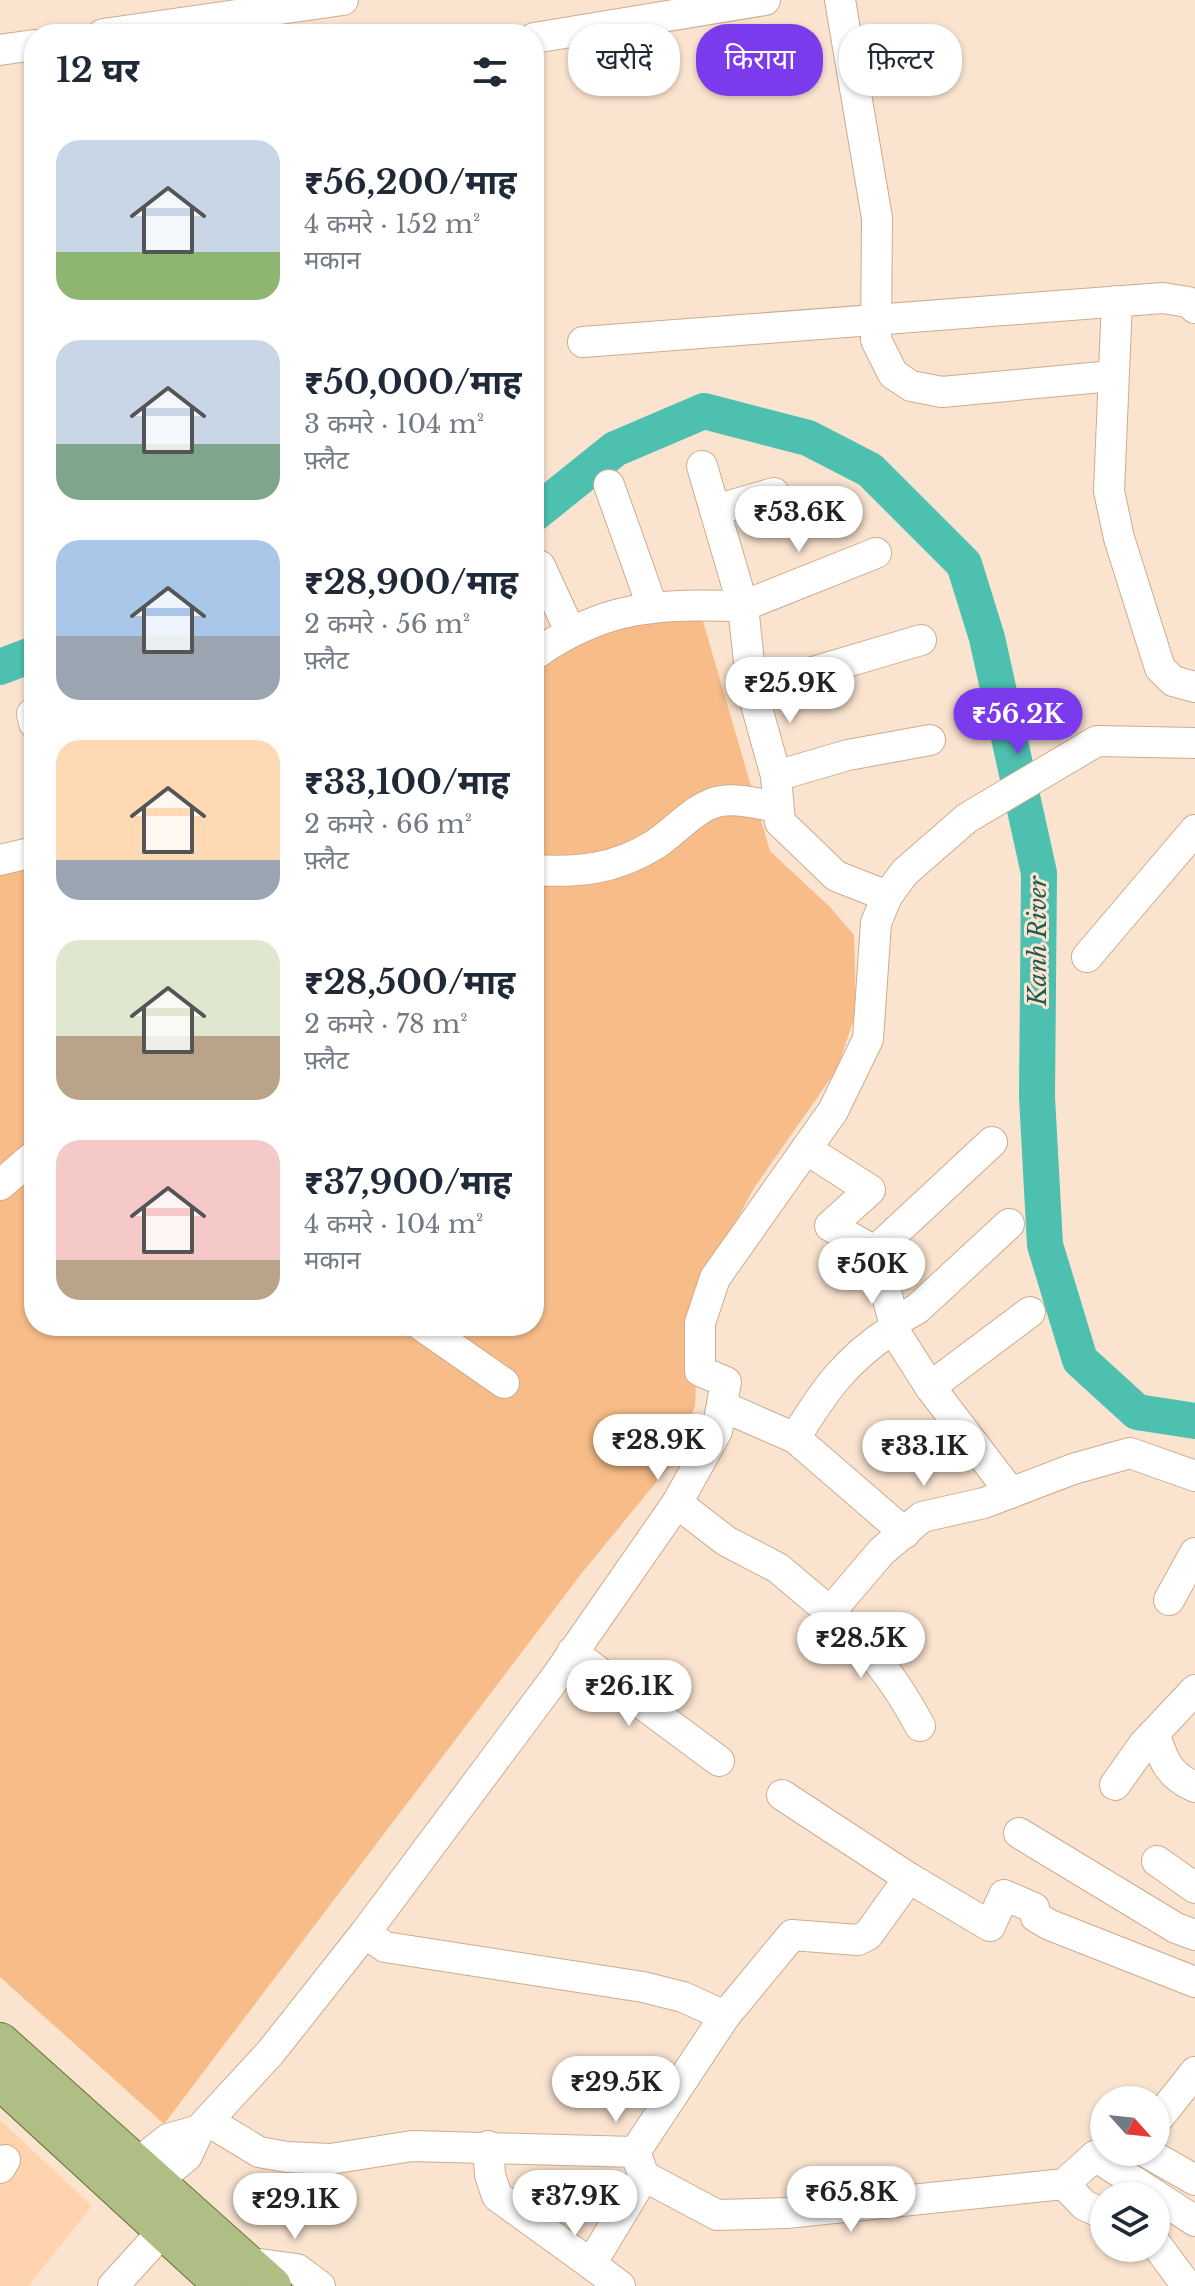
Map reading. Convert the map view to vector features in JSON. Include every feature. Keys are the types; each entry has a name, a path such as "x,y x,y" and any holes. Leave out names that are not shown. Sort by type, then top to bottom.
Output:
{"main road":[{"path":"0,2042 133,2184 164,2230 247,2278"},
{"path":"0,2080 247,2278"}],"street":[{"path":"174,24 343,0"},
{"path":"544,36 765,0"},
{"path":"840,0 877,218 875,318 880,354 893,374 911,386 926,391 1112,376"},
{"path":"0,50 24,46"},
{"path":"583,342 1163,298 1188,302 1195,308"},
{"path":"1117,301 1109,491 1119,538 1160,668 1173,681 1195,687"},
{"path":"702,466 743,606 752,690 776,776 780,822 836,876 887,896"},
{"path":"609,485 652,606"},
{"path":"715,510 774,493"},
{"path":"544,648 570,631 629,609 743,606 876,553"},
{"path":"544,575 570,631"},
{"path":"752,690 921,640"},
{"path":"776,776 848,755 930,740"},
{"path":"133,2184 168,2139 204,2126 270,2053 365,1933 572,1652 677,1503 717,1431 722,1406 726,1382 700,1371 700,1323 715,1278 833,1111 868,1039 876,923 887,896 905,872 967,818 1097,741 1195,743"},
{"path":"544,871 568,872 616,864 654,845 709,804 722,801 777,807"},
{"path":"1087,957 1195,830"},
{"path":"0,860 24,854"},
{"path":"875,1251 992,1142"},
{"path":"806,1149 870,1190 830,1226 875,1251 893,1325 930,1387 1011,1493"},
{"path":"0,1185 24,1165"},
{"path":"795,1438 830,1382 862,1349 917,1309 1009,1224"},
{"path":"930,1387 1030,1312"},
{"path":"436,1336 504,1383"},
{"path":"722,1406 795,1438 905,1533"},
{"path":"830,1612 881,1552 922,1517 1011,1493 1073,1469 1130,1453 1195,1476"},
{"path":"677,1503 726,1541 778,1568 830,1612 873,1652 894,1677 920,1726"},
{"path":"1169,1600 1195,1553"},
{"path":"572,1652 719,1761"},
{"path":"1115,1785 1144,1744 1195,1690"},
{"path":"1155,1735 1164,1763 1178,1780 1195,1787"},
{"path":"782,1795 909,1878 990,1926 1004,1895 1034,1908 1036,1917 1050,1925 1195,1982"},
{"path":"1019,1833 1176,1928 1195,1935"},
{"path":"1157,1861 1195,1888"},
{"path":"591,2264 639,2164 725,2016 792,1935 858,1940 868,1935 909,1878"},
{"path":"365,1933 385,1947 643,1987 683,1997 725,2016"},
{"path":"1170,2103 1195,2072"},
{"path":"204,2126 259,2152 287,2157 330,2159 412,2146 488,2146 639,2164 717,2215 786,2213 1064,2184 1090,2163"},
{"path":"488,2146 490,2175 497,2196 620,2286"},
{"path":"1119,2166 1195,2221"},
{"path":"1170,2166 1195,2180"},
{"path":"1064,2184 1090,2208"},
{"path":"113,2286 164,2230"},
{"path":"1169,2262 1187,2286"},
{"path":"247,2278 297,2269 320,2286"}],"shaded area":[{"path":"700,611 770,851 830,907 854,935 856,1013 837,1069 754,1188 715,1261 698,1328 695,1406 672,1463 581,1574 164,2124 0,1977 0,857 24,851 24,1336 544,1336 544,642 562,627"},
{"path":"0,2120 92,2206 28,2286 0,2286"}],"waterway":[{"name":"Kanh River","path":"544,506 615,449 704,411 808,438 870,470 964,564 987,638 1039,873 1037,1097 1045,1245 1080,1360 1137,1412 1195,1421"},
{"name":"Kanh River","path":"0,667 24,658"}]}
